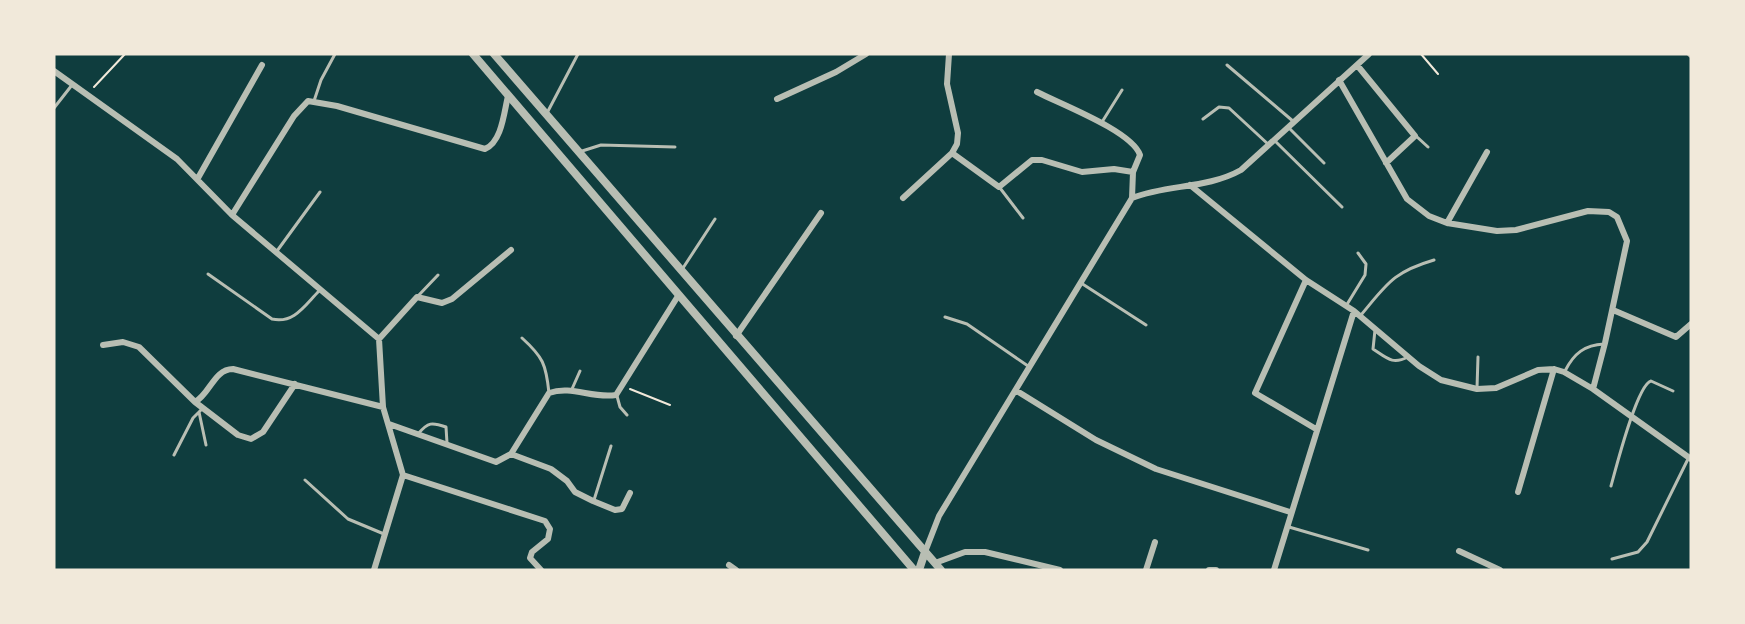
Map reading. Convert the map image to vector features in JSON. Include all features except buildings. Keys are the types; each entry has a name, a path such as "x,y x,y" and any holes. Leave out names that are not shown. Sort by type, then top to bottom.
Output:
{"street":[{"path":"473,54 678,296 916,570 939,516 1017,391 1132,198 1133,172 1140,155 1136,146 1101,124 1037,92"},
{"path":"494,54 680,272 938,567 965,552 985,552 1060,570"},
{"path":"777,99 836,72 866,54"},
{"path":"903,198 952,153 958,133 947,84 949,54"},
{"path":"1132,198 1156,189 1224,180 1241,170 1369,54"},
{"path":"198,178 262,65"},
{"path":"1357,65 1415,136 1386,163"},
{"path":"54,71 177,159 198,178 232,216 379,339"},
{"path":"1339,80 1407,199 1417,209 1447,223 1482,230 1516,230 1588,211 1609,212 1622,224 1627,241 1613,310 1593,389"},
{"path":"232,216 294,116 308,101 485,149 492,146 497,139 508,96"},
{"path":"1447,223 1487,152"},
{"path":"952,153 999,187 1032,160 1042,160 1082,172 1114,170 1133,172"},
{"path":"1190,185 1305,280 1360,316 1441,380 1477,389 1496,388 1538,370 1554,369 1564,372 1593,389 1690,458"},
{"path":"736,336 821,213"},
{"path":"374,570 403,476 383,407 379,339 417,297 442,303 452,299 511,250"},
{"path":"1305,280 1256,393 1316,429"},
{"path":"388,424 496,462 511,454 549,393 561,389 572,389 595,397 616,395 678,296"},
{"path":"1613,310 1676,337 1691,324"},
{"path":"1274,570 1353,311"},
{"path":"103,345 123,342 139,347 201,410 238,435 251,439 263,432 296,384"},
{"path":"195,402 227,369 383,407"},
{"path":"1518,492 1554,369"},
{"path":"1017,391 1096,440 1156,470 1290,512"},
{"path":"511,454 551,469 567,481 575,492 615,510 622,509 630,493"},
{"path":"403,476 545,521 550,529 548,539 532,552 530,558 542,570"},
{"path":"1146,570 1155,542"},
{"path":"1459,551 1500,570"},
{"path":"1481,570 1483,562"},
{"path":"729,565 736,570"},
{"path":"1209,570 1216,570"}],"lane":[{"path":"314,101 321,80 335,54"},
{"path":"546,115 578,54"},
{"path":"1227,65 1294,122"},
{"path":"54,108 72,85"},
{"path":"1101,124 1122,90"},
{"path":"1203,119 1219,107 1229,108 1271,142 1342,207"},
{"path":"1287,127 1324,163"},
{"path":"1415,136 1428,147"},
{"path":"578,152 601,145 675,147"},
{"path":"999,187 1023,218"},
{"path":"276,253 320,192"},
{"path":"680,272 715,219"},
{"path":"1346,306 1365,275 1366,264 1358,253"},
{"path":"1360,316 1393,277 1408,267 1434,260"},
{"path":"208,274 273,320 283,322 294,317 319,291"},
{"path":"417,297 438,275"},
{"path":"1081,283 1146,325"},
{"path":"945,316 967,324 1030,368"},
{"path":"1375,329 1373,349 1397,363 1409,357"},
{"path":"522,338 540,355 547,371 549,393"},
{"path":"1564,372 1570,360 1582,349 1605,343"},
{"path":"1477,389 1478,357"},
{"path":"572,389 580,371"},
{"path":"1611,486 1632,417 1648,381 1673,391"},
{"path":"616,395 620,407 627,415"},
{"path":"201,410 206,445"},
{"path":"174,455 201,410"},
{"path":"417,435 426,423 446,427 446,445"},
{"path":"593,501 611,446"},
{"path":"1612,559 1638,552 1647,542 1690,458"},
{"path":"305,480 348,519 384,534"},
{"path":"1286,526 1368,550"}],"path":[{"path":"86,96 125,54"},
{"path":"1421,54 1438,74"},
{"path":"622,386 670,405"}]}
